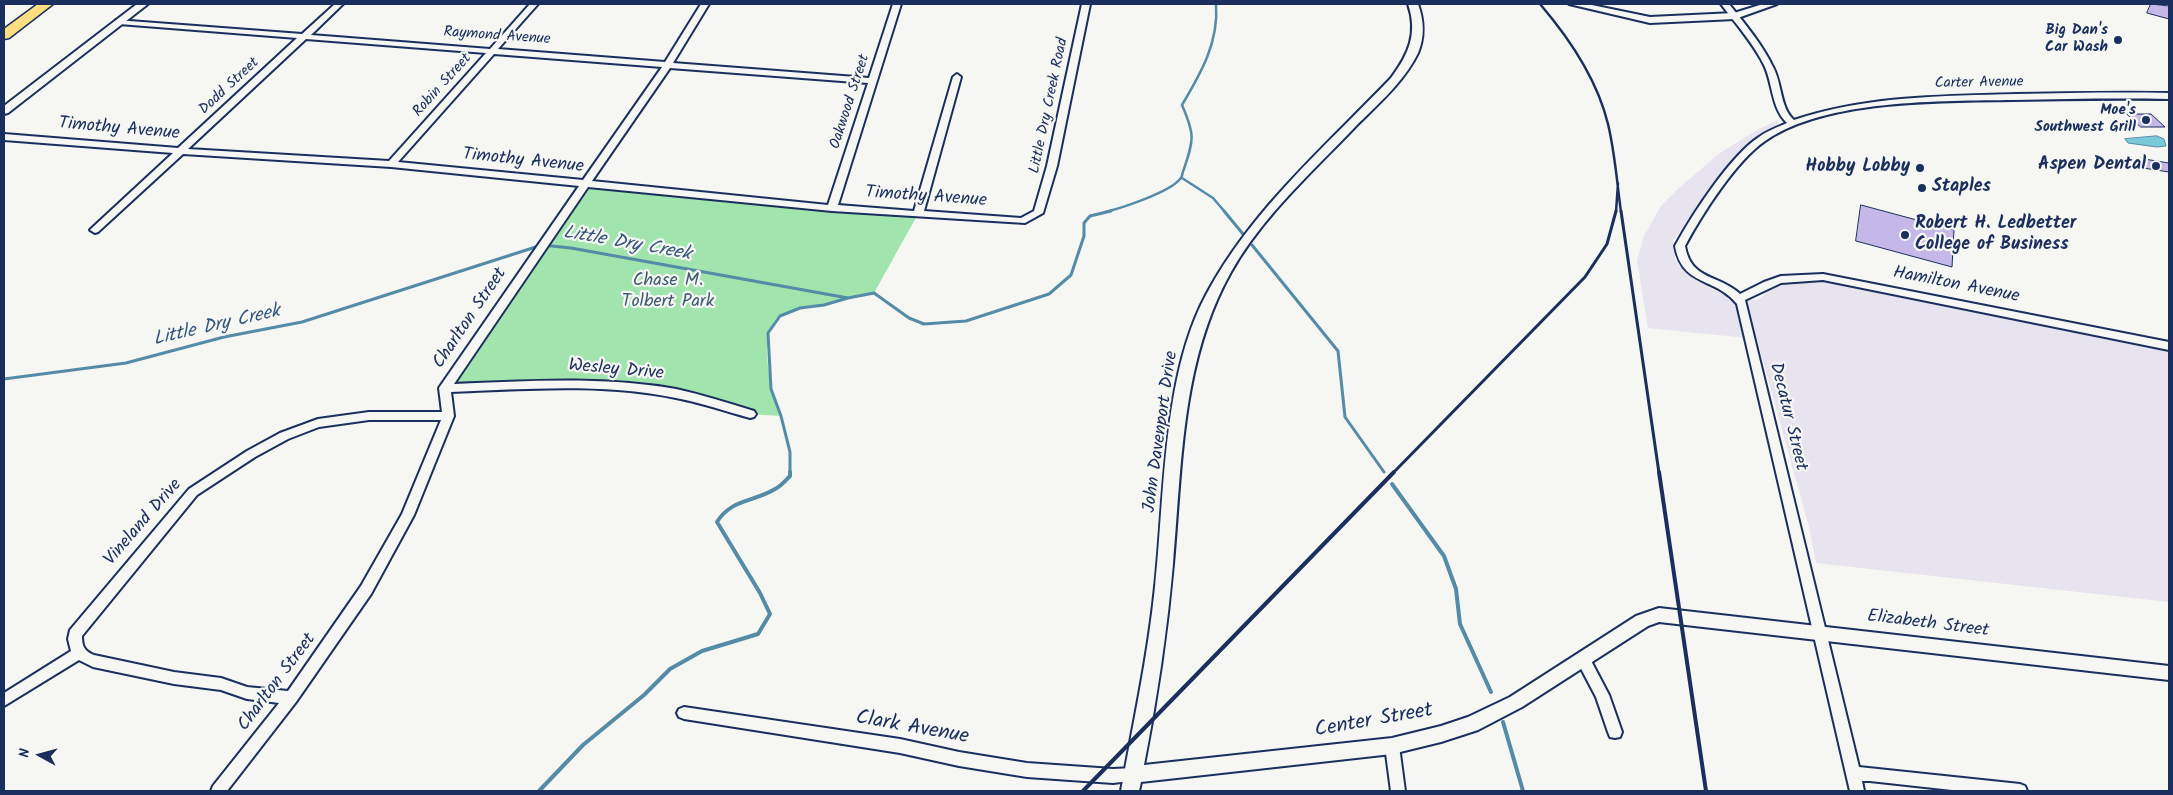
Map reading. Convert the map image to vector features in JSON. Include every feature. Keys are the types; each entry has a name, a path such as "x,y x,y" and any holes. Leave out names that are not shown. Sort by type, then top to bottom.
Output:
{"highway":[{"path":"4,23 30,4"},
{"path":"4,35 46,4"}],"street":[{"path":"4,111 143,4"},
{"name":"Dodd Street","path":"95,230 339,4"},
{"name":"Robin Street","path":"391,164 534,4"},
{"name":"Charlton Street","path":"218,791 291,698 366,590 408,515 448,416 445,388 668,64 706,4"},
{"name":"Oakwood Street","path":"832,208 897,4"},
{"name":"Little Dry Creek Road","path":"1038,213 1052,166 1086,4"},
{"name":"John Davenport Drive","path":"1131,783 1147,713 1163,588 1171,490 1183,389 1198,330 1212,296 1250,237 1280,201 1390,86 1408,62 1417,44 1419,25 1413,4"},
{"path":"1574,4 1593,6 1650,20 1735,16 1772,4"},
{"path":"1725,4 1773,74 1782,114 1792,123 1753,145 1722,183 1680,246 1682,258 1692,270 1739,298"},
{"name":"Raymond Avenue","path":"119,22 494,50 872,82"},
{"path":"918,214 958,77"},
{"name":"Carter Avenue","path":"1792,123 1829,112 1926,99 2110,95 2169,96"},
{"name":"Timothy Avenue","path":"4,137 180,151 391,164 584,185 832,208 1022,221 1038,213"},
{"name":"Hamilton Avenue","path":"1739,298 1754,294 1768,284 1782,279 1823,277 2169,346"},
{"name":"Decatur Street","path":"1739,298 1797,532 1818,633 1857,791"},
{"name":"Wesley Drive","path":"445,388 597,383 692,396 718,402 750,414"},
{"name":"Vineland Drive","path":"79,653 75,648 75,634 194,492 208,481 284,436 318,423 369,416 448,416"},
{"name":"Center Street","path":"1131,783 1392,746 1449,731 1494,714 1652,616 1681,618"},
{"name":"Elizabeth Street","path":"1681,618 2169,673"},
{"path":"4,700 79,653 83,658 93,661 174,678 222,684 247,693 291,698"},
{"path":"1584,659 1602,695 1615,732"},
{"name":"Clark Avenue","path":"684,713 900,746 959,760 1027,770 1113,776 1131,783"},
{"path":"1392,746 1398,791"},
{"path":"1853,774 1870,774 2020,791"}],"shaded area":[{"path":"1778,120 1778,124 1749,143 1707,192 1673,241 1675,259 1681,268 1708,287 1728,296 1728,300 1758,300 1771,289 1787,283 1818,281 2169,352 2169,602 1816,563 1809,527 1757,339 1648,328 1637,261 1644,236 1661,206 1680,187 1720,153 1757,130"}],"green space":[{"name":"Chase M. Tolbert Park","path":"584,185 918,214 874,293 825,305 791,310 781,315 773,323 767,348 768,363 770,378 781,416 750,414 718,402 597,383 445,388"}],"water":[{"path":"2157,136 2164,139 2166,146 2157,147 2128,143 2125,139"}],"building":[{"path":"2151,4 2169,6 2169,19 2147,13"},
{"name":"Moe's Southwest Grill","path":"2127,114 2151,114 2165,127 2141,127"},
{"name":"Aspen Dental","path":"2138,158 2169,163 2169,172 2143,168"},
{"name":"Robert H. Ledbetter College of Business","path":"1861,205 1954,230 1952,267 1856,241"}],"waterway":[{"name":"Little Dry Creek","path":"1105,212 1156,194 1175,184 1182,177 1192,137 1182,105 1202,69 1212,44 1215,31 1216,4"},
{"path":"1182,178 1213,198 1225,212"},
{"name":"Little Dry Creek","path":"848,298 874,293 909,318 924,324 966,321 1049,294 1071,275 1084,236 1084,223 1090,216 1111,211"},
{"path":"1224,211 1243,234"},
{"name":"Little Dry Creek","path":"4,379 126,363 224,337 302,322 542,245 571,248 848,298"},
{"path":"1252,245 1338,351 1345,417 1384,472"},
{"path":"539,791 583,745 644,695 670,669 702,651 758,634 770,614 760,593 717,522 729,509 777,488 790,476 790,452 781,416 771,389 768,333 780,316 800,308 824,305 848,298"},
{"path":"1392,484 1444,556 1456,589 1460,624 1491,692"},
{"path":"1503,722 1523,791"}],"railway":[{"path":"1540,4 1572,45 1597,91 1608,124 1618,187"},
{"path":"1616,212 1618,187"},
{"path":"1618,187 1621,212"},
{"path":"1393,473 1585,277 1607,244 1616,211"},
{"path":"1621,211 1659,473"},
{"path":"1083,791 1394,472"},
{"path":"1659,472 1706,791"}],"place":[{"name":"Big Dan's Car Wash","path":"2118,40"},
{"name":"Moe's Southwest Grill","path":"2146,120"},
{"name":"Aspen Dental","path":"2156,166"},
{"name":"Hobby Lobby","path":"1920,168"},
{"name":"Staples","path":"1922,188"},
{"name":"Robert H. Ledbetter College of Business","path":"1905,235"}]}
